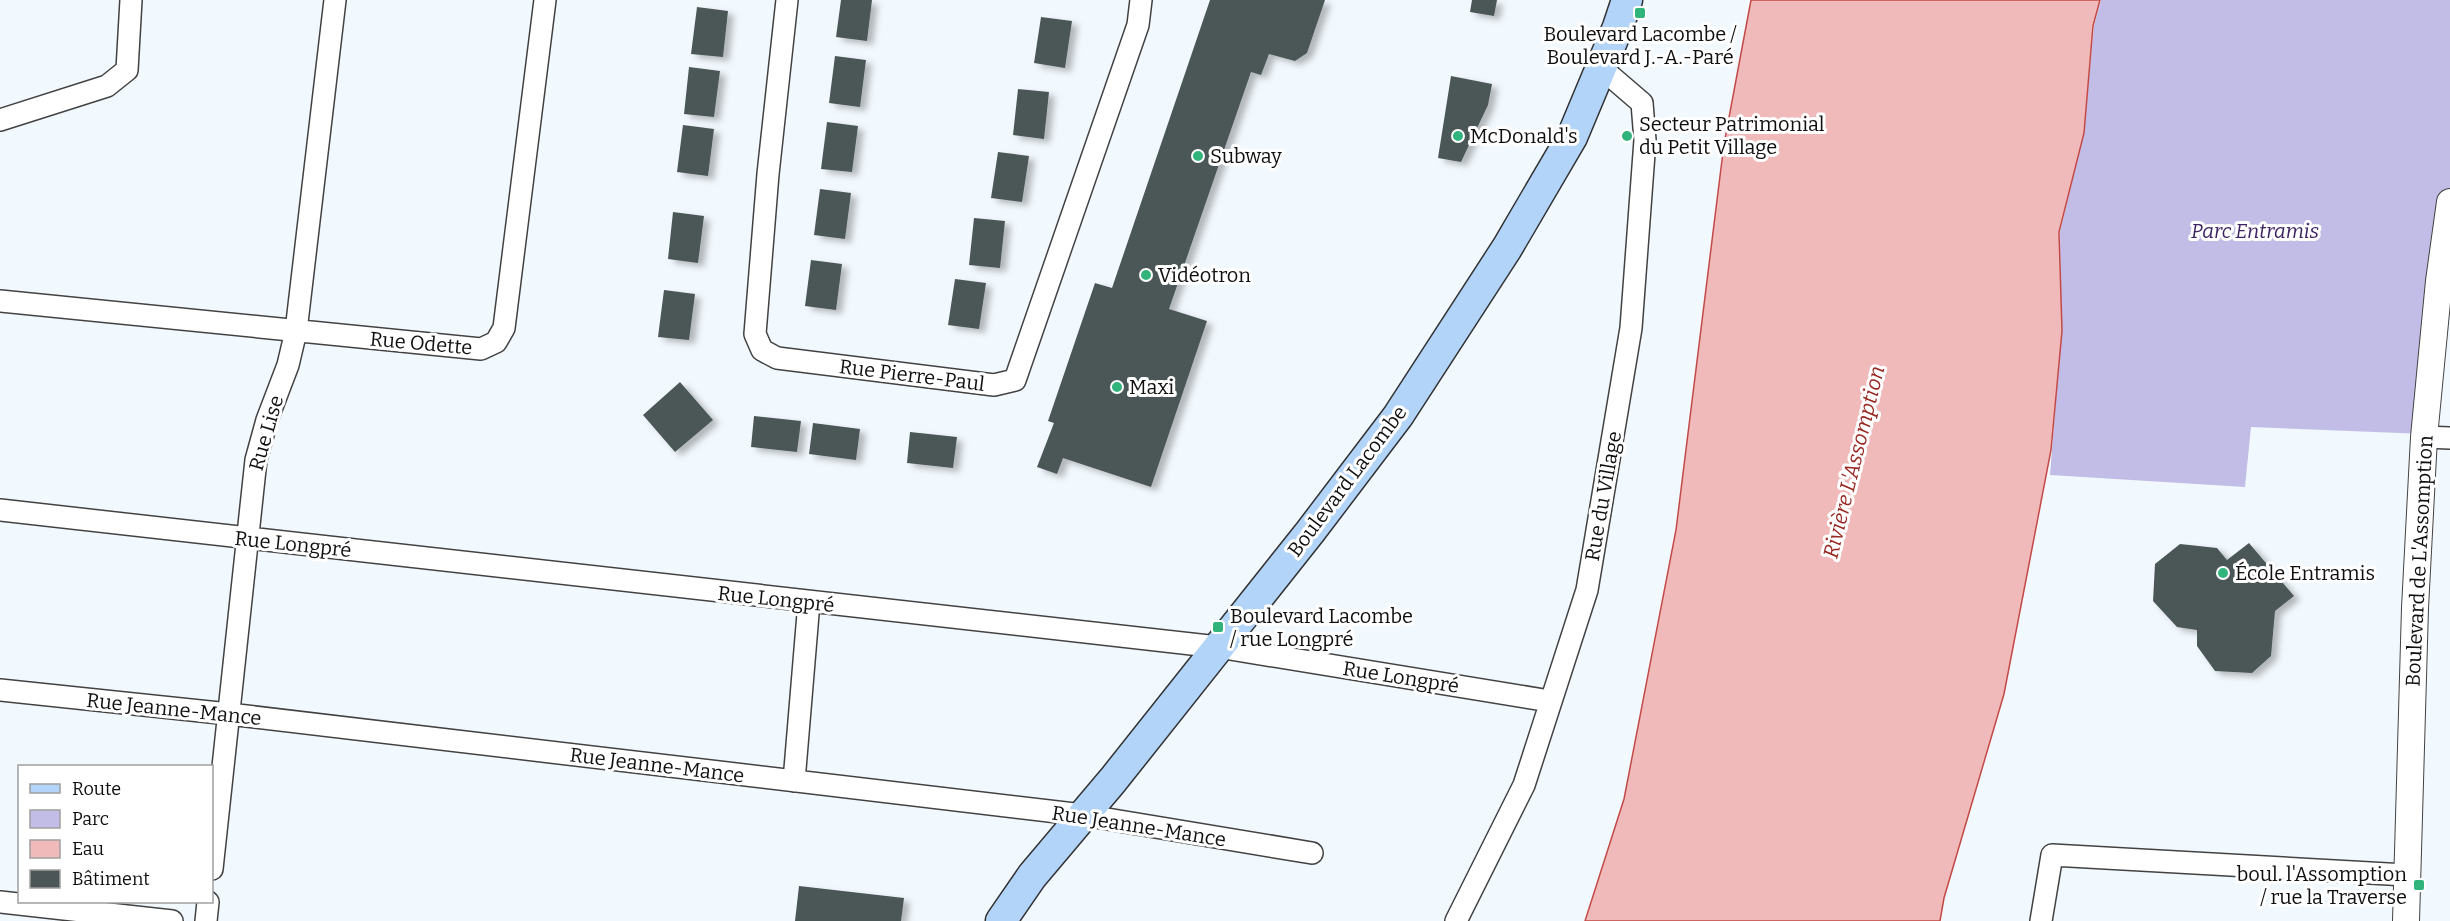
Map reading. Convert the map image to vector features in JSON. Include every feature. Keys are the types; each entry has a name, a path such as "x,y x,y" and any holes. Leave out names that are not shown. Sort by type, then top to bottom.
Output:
{"main road":[{"name":"Boulevard Lacombe","path":"1001,921 1032,876 1113,780 1339,495 1398,416 1477,296 1572,137 1627,0"}],"street":[{"path":"0,120 107,86 127,70 131,0"},
{"name":"Rue Lise","path":"213,860 249,539 255,460 288,365 296,331 335,0"},
{"name":"Rue Odette","path":"0,301 480,349 496,342 504,328 545,0"},
{"name":"Rue Pierre-Paul","path":"787,0 768,174 755,334 762,350 777,358 994,385 1015,380 1138,25 1141,0"},
{"name":"Rue du Village","path":"1456,921 1524,785 1587,590 1631,328 1646,140 1642,103 1600,67"},
{"name":"Boulevard de L'Assomption","path":"2406,921 2415,608 2424,437 2432,347 2450,202"},
{"path":"2424,437 2450,438"},
{"name":"Rue Longpré","path":"0,510 1218,647 1550,701"},
{"path":"794,781 809,602"},
{"name":"Rue Jeanne-Mance","path":"0,690 229,714 1083,815 1312,854"},
{"path":"2041,921 2052,855 2406,875"},
{"path":"0,902 172,921"},
{"path":"206,921 208,903"}],"green space":[{"name":"Parc Entramis","path":"2101,0 2450,0 2450,201 2425,434 2251,427 2245,487 2050,475 2061,334 2060,232 2084,132 2094,26"}],"water":[{"name":"Rivière L'Assomption","path":"1751,0 2100,0 2093,26 2084,133 2059,232 2062,331 2051,450 2004,694 1944,898 1940,921 1585,921 1624,799 1676,530 1724,144"}],"building":[{"path":"841,0 872,0 867,41 836,37"},
{"path":"1210,0 1325,0 1307,53 1295,61 1269,54 1261,75 1251,72 1169,309 1207,321 1151,487 1063,458 1057,474 1037,467 1054,423 1048,421 1095,283 1112,288"},
{"path":"1472,0 1497,0 1494,16 1470,12"},
{"path":"697,7 728,11 723,57 691,54"},
{"path":"1041,17 1072,21 1065,68 1034,63"},
{"path":"835,56 866,60 860,107 829,103"},
{"path":"689,67 720,71 714,117 684,114"},
{"name":"McDonald's","path":"1451,76 1492,84 1488,105 1461,162 1438,158"},
{"path":"1018,89 1049,92 1044,139 1013,135"},
{"path":"827,122 858,126 852,172 821,169"},
{"path":"683,125 714,129 708,176 677,172"},
{"path":"998,152 1029,156 1022,202 991,198"},
{"path":"820,189 851,193 845,239 814,235"},
{"path":"673,212 704,216 698,263 668,259"},
{"path":"974,218 1005,221 1000,268 969,265"},
{"path":"811,260 842,264 836,310 805,306"},
{"path":"955,279 986,283 979,329 948,325"},
{"path":"664,290 695,294 689,340 658,337"},
{"path":"680,382 713,420 675,452 643,415"},
{"path":"754,416 801,421 797,452 751,447"},
{"path":"813,423 860,429 856,460 809,454"},
{"path":"910,432 957,437 953,468 907,463"},
{"path":"2249,543 2294,596 2275,611 2271,656 2252,673 2215,671 2197,646 2197,630 2177,627 2153,601 2155,564 2180,544 2217,548 2227,560"},
{"path":"799,886 904,898 901,921 795,921"}],"place":[{"name":"Boulevard Lacombe / Boulevard J.-A.-Paré","path":"1640,13"},
{"name":"McDonald's","path":"1458,136"},
{"name":"Secteur Patrimonial du Petit Village","path":"1627,136"},
{"name":"Subway","path":"1198,156"},
{"name":"Vidéotron","path":"1146,275"},
{"name":"Maxi","path":"1117,387"},
{"name":"École Entramis","path":"2223,573"},
{"name":"Boulevard Lacombe / rue Longpré","path":"1218,627"},
{"name":"boul. l'Assomption / rue la Traverse","path":"2419,885"}]}
